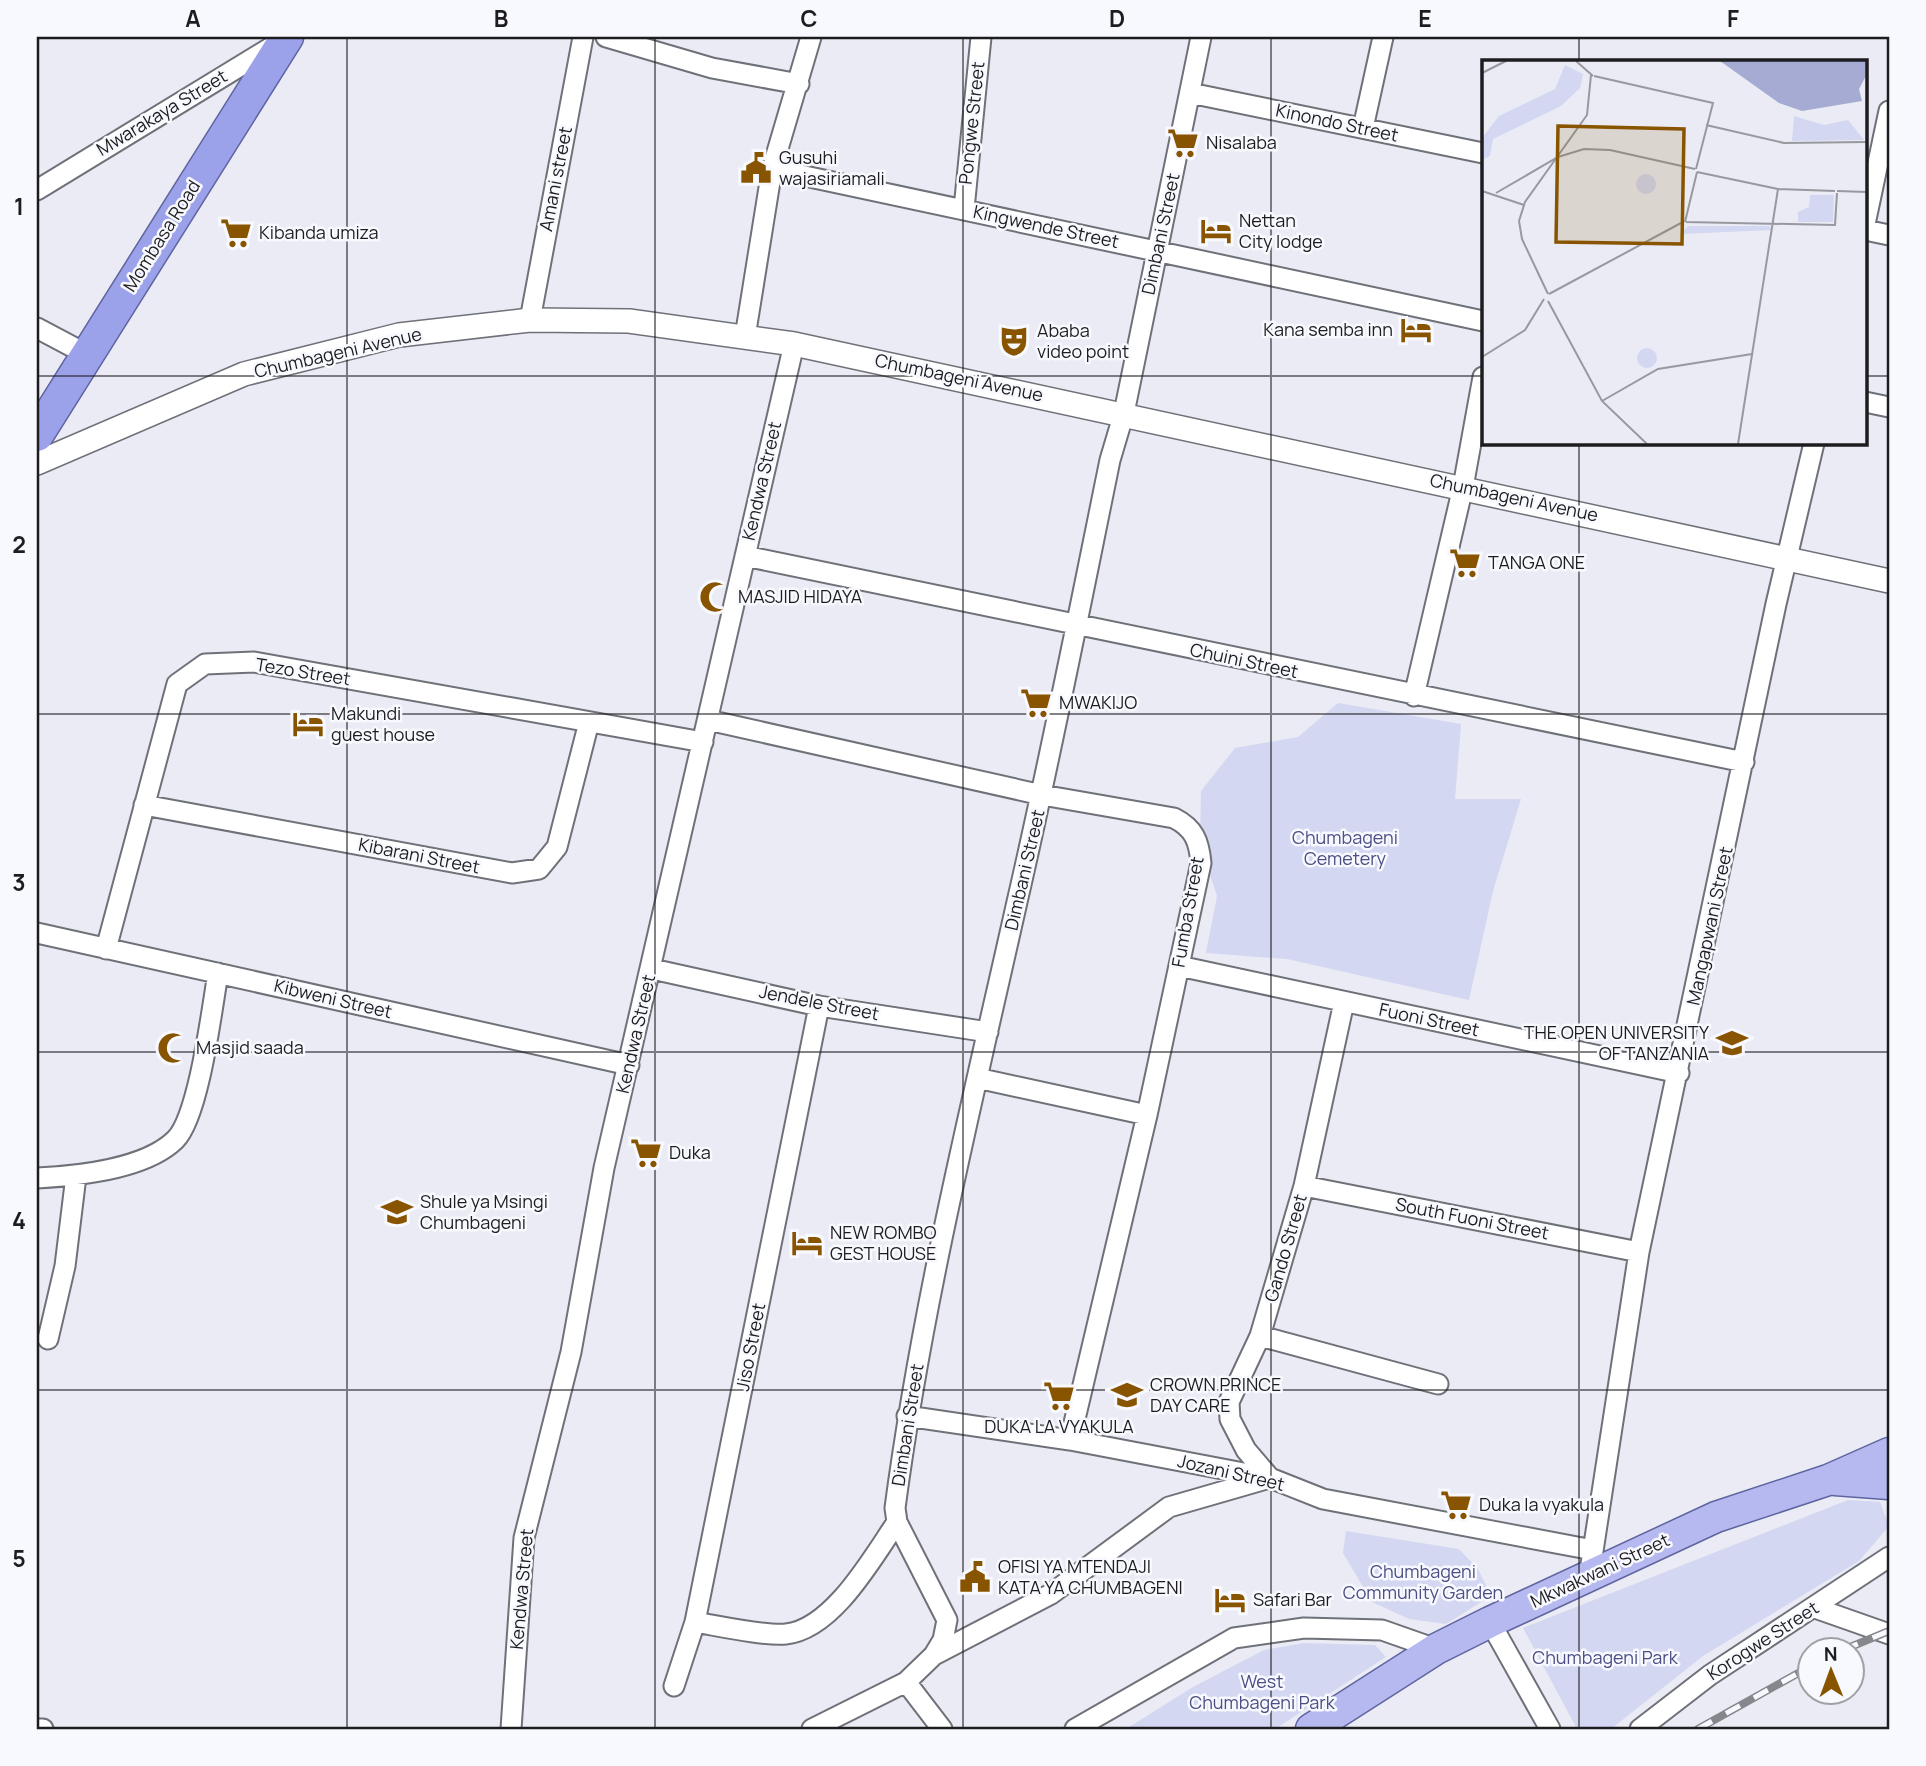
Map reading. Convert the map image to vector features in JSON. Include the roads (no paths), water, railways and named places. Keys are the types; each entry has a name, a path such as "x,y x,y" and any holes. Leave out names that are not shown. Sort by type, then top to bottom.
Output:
{"highway":[{"name":"Mombasa Road","path":"37,435 287,37"}],"main road":[{"name":"Mkwakwani Street","path":"1311,1729 1436,1649 1490,1622 1591,1564 1716,1517 1828,1480 1889,1453"},
{"path":"1828,1480 1889,1484"}],"street":[{"name":"Mwarakaya Street","path":"37,190 287,37"},
{"name":"Amani street","path":"530,320 583,37"},
{"path":"606,37 712,68 799,84"},
{"path":"745,337 772,169 811,37"},
{"name":"Pongwe Street","path":"964,209 981,37"},
{"name":"Dimbani Street","path":"812,1729 906,1682 934,1656 943,1640 947,1620 897,1522 895,1508 907,1416 977,1078 1042,796 1110,460 1124,413 1201,37"},
{"path":"1363,128 1383,37"},
{"name":"Kinondo Street","path":"1190,93 1482,153"},
{"path":"1867,215 1889,111"},
{"name":"Kingwende Street","path":"772,169 1482,321"},
{"path":"1867,230 1889,236"},
{"name":"Chumbageni Avenue","path":"37,463 244,374 399,335 530,320 629,321 793,344 1124,413 1889,581"},
{"path":"37,328 88,355"},
{"name":"Kendwa Street","path":"510,1728 524,1538 571,1352 604,1168 652,969 793,344"},
{"path":"1414,696 1463,487 1482,382"},
{"path":"1867,402 1889,407"},
{"name":"Mangapwani Street","path":"1591,1564 1639,1252 1787,557 1814,444"},
{"name":"Chuini Street","path":"745,556 1076,627 1744,762"},
{"name":"Tezo Street","path":"106,949 177,684 205,664 254,662 703,742"},
{"name":"Fumba Street","path":"708,720 1042,796 1174,818 1189,826 1200,845 1201,863 1147,1115 1070,1440"},
{"name":"Kibarani Street","path":"144,805 512,873 539,869 557,847 589,722"},
{"name":"Kibweni Street","path":"37,933 629,1065"},
{"name":"Fuoni Street","path":"1179,966 1679,1073"},
{"name":"Jendele Street","path":"652,969 819,1006 988,1032"},
{"path":"37,1178 76,1176 144,1159 177,1139 193,1103 203,1064 218,974"},
{"name":"Gando Street","path":"1270,1478 1246,1450 1230,1419 1229,1402 1260,1336 1304,1186 1344,1002"},
{"name":"Jiso Street","path":"674,1686 695,1622 819,1006"},
{"path":"977,1078 1147,1115"},
{"path":"48,1339 65,1266 76,1176"},
{"name":"South Fuoni Street","path":"1304,1186 1639,1252"},
{"path":"1260,1336 1438,1384"},
{"name":"Jozani Street","path":"907,1416 1070,1440 1270,1478 1322,1499 1591,1564"},
{"path":"934,1656 1051,1594 1169,1507 1270,1478"},
{"path":"695,1622 787,1634 827,1616 856,1582 897,1522"},
{"name":"Korogwe Street","path":"1640,1729 1710,1675 1889,1557"},
{"path":"1815,1608 1889,1634"},
{"path":"1490,1622 1550,1729"},
{"path":"1075,1729 1234,1639 1304,1628 1382,1630 1436,1649"},
{"path":"906,1682 942,1729"},
{"path":"37,1729 43,1729"}],"railway":[{"path":"1867,1640 1889,1631"},
{"path":"1698,1729 1797,1674"}],"place":[{"name":"Nisalaba","path":"1183,143"},
{"name":"Gusuhi wajasiriamali","path":"756,168"},
{"name":"Nettan City lodge","path":"1216,231"},
{"name":"Kibanda umiza","path":"236,233"},
{"name":"Kana semba inn","path":"1416,330"},
{"name":"Ababa video point","path":"1014,341"},
{"name":"TANGA ONE","path":"1465,563"},
{"name":"MASJID HIDAYA","path":"715,597"},
{"name":"MWAKIJO","path":"1036,703"},
{"name":"Makundi guest house","path":"308,724"},
{"name":"THE OPEN UNIVERSITY OF TANZANIA","path":"1732,1043"},
{"name":"Masjid saada","path":"173,1048"},
{"name":"Duka","path":"646,1153"},
{"name":"Shule ya Msingi Chumbageni","path":"397,1212"},
{"name":"NEW ROMBO GEST HOUSE","path":"807,1243"},
{"name":"CROWN PRINCE DAY CARE","path":"1127,1395"},
{"name":"DUKA LA VYAKULA","path":"1059,1396"},
{"name":"Duka la vyakula","path":"1456,1505"},
{"name":"OFISI YA MTENDAJI KATA YA CHUMBAGENI","path":"975,1577"},
{"name":"Safari Bar","path":"1230,1600"}],"park label":[{"name":"Chumbageni Cemetery","path":"1345,848"},
{"name":"Chumbageni Community Garden","path":"1423,1582"},
{"name":"Chumbageni Park","path":"1605,1658"},
{"name":"West Chumbageni Park","path":"1262,1692"}]}
